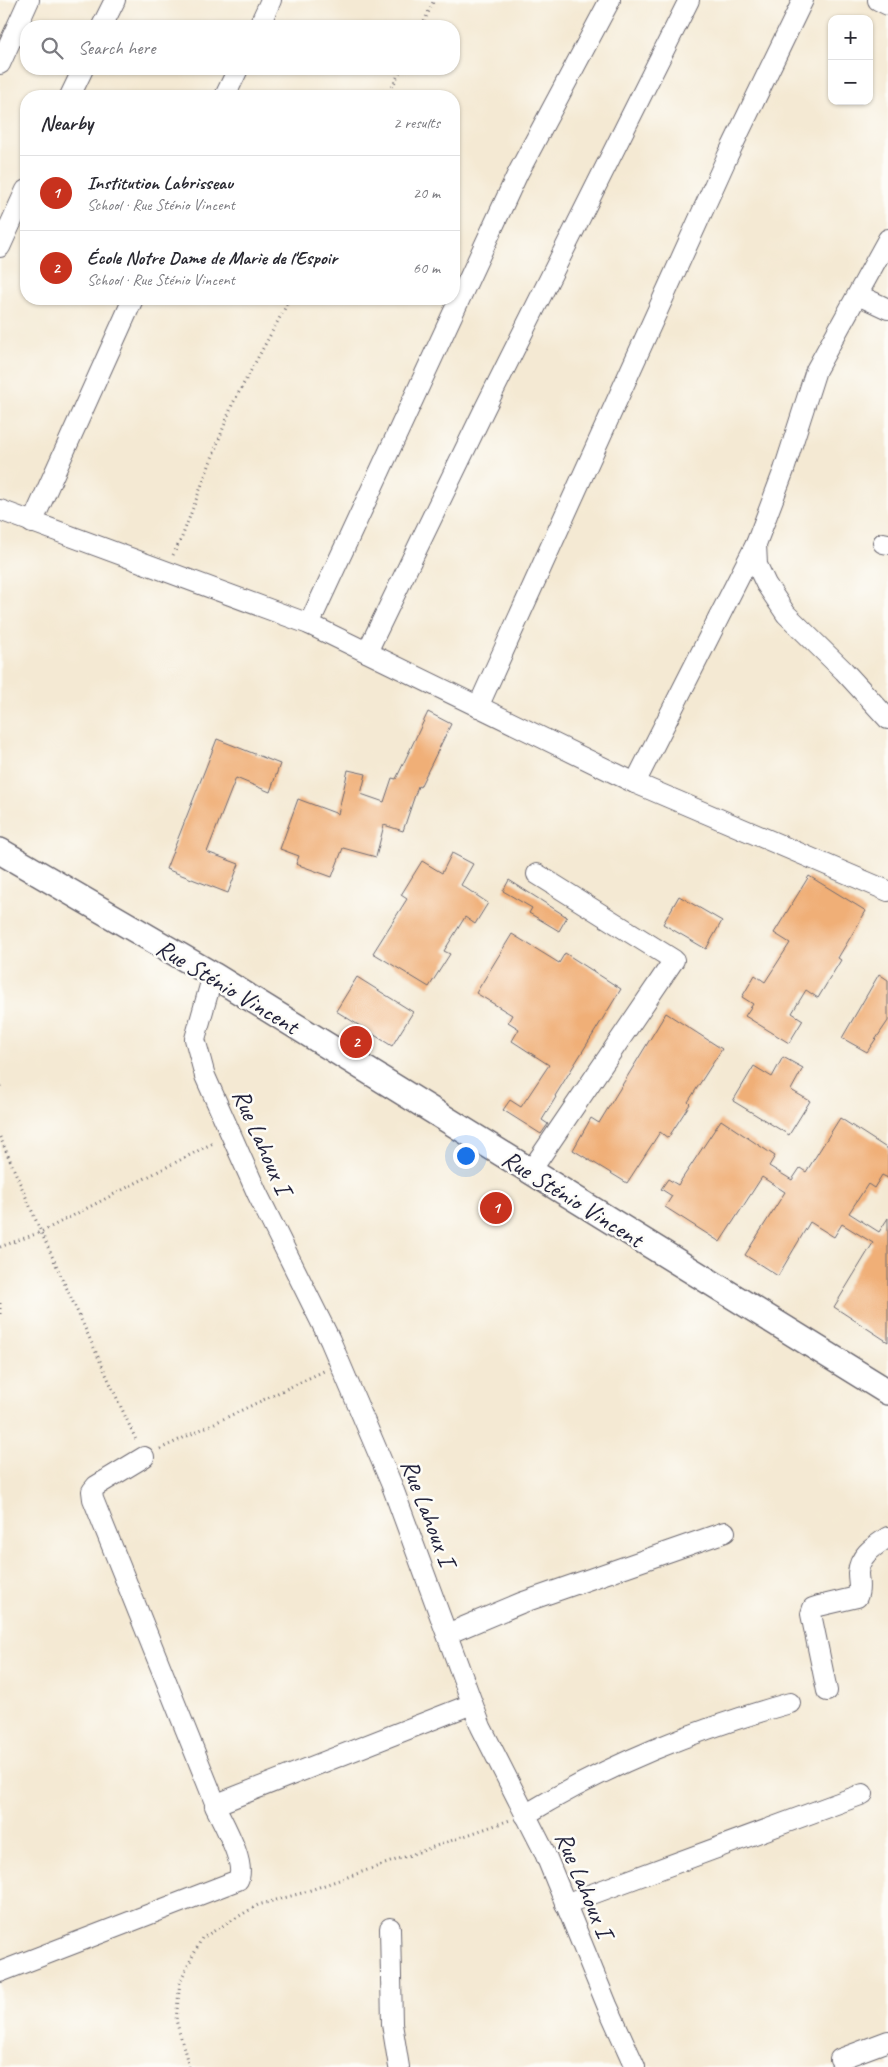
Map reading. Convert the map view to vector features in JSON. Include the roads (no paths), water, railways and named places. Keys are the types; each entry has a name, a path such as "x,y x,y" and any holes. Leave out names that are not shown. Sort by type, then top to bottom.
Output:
{"main road":[{"name":"Rue Sténio Vincent","path":"0,851 212,975 888,1392"}],"street":[{"path":"21,20 30,0"},
{"path":"105,20 115,0"},
{"path":"262,20 271,0"},
{"path":"460,299 518,173 610,0"},
{"path":"367,652 490,399 689,0"},
{"path":"478,707 728,155 803,0"},
{"path":"878,0 888,5"},
{"path":"0,64 20,21"},
{"path":"73,90 80,75"},
{"path":"228,90 235,75"},
{"path":"0,247 20,203"},
{"path":"635,784 756,544 784,470 816,370 888,239"},
{"path":"858,295 888,309"},
{"path":"32,523 130,305"},
{"path":"310,624 457,305"},
{"path":"0,510 310,624 635,784 888,891"},
{"path":"756,544 757,565 766,584 786,614 844,671 888,719"},
{"path":"530,1172 674,960 537,874"},
{"name":"Rue Lahoux I","path":"212,975 196,1039 205,1076 257,1193 340,1363 391,1483 481,1728 544,1852 635,2067"},
{"path":"0,1972 238,1880 241,1876 240,1863 93,1499 92,1491 96,1486 144,1457"},
{"path":"447,1634 521,1603 726,1532"},
{"path":"827,1691 811,1614 813,1608 857,1597 860,1591 858,1573 860,1563 870,1549 888,1538"},
{"path":"525,1815 596,1775 661,1745 744,1716 790,1703"},
{"path":"216,1805 472,1704"},
{"path":"565,1904 863,1794"},
{"path":"390,1928 392,2024 399,2067"},
{"path":"840,2059 888,2041"}],"place":[{"name":"École Notre Dame de Marie de l'Espoir","path":"356,1042"},
{"name":"Institution Labrisseau","path":"496,1208"}]}
